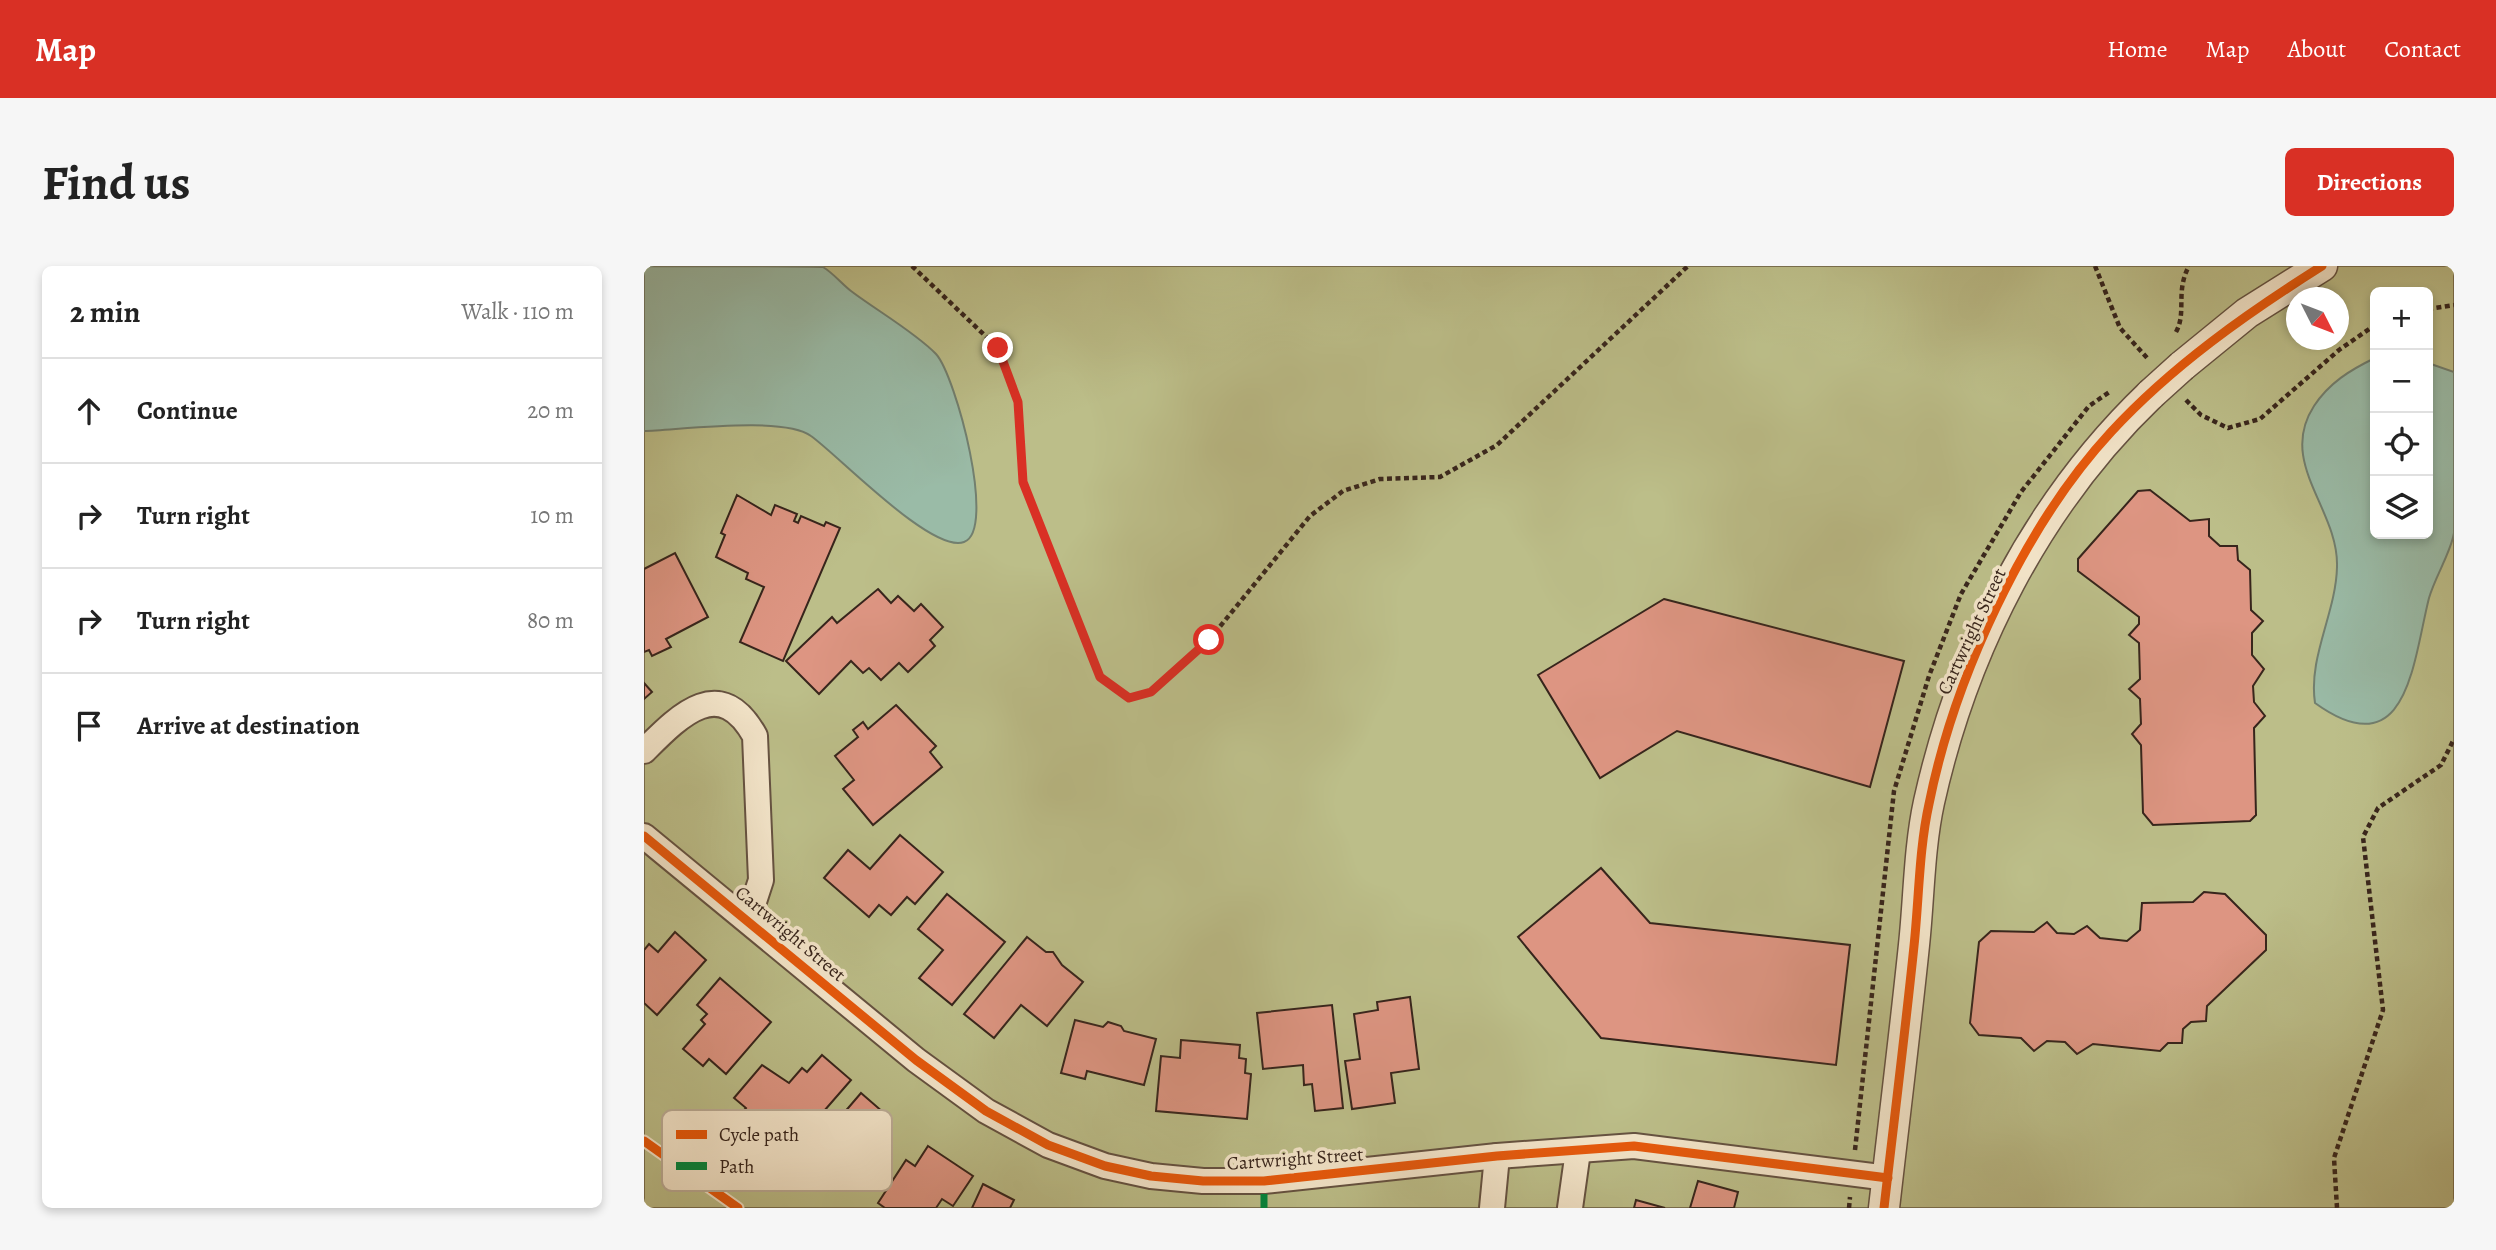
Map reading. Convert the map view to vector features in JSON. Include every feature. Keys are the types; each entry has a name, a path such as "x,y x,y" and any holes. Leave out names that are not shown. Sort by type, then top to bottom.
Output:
{"street":[{"name":"Cartwright Street","path":"1884,1208 1928,805 1954,710 1989,621 2043,522 2110,433 2151,394 2176,354 2322,266"},
{"name":"Cartwright Street","path":"644,751 686,711 708,704 727,706 744,716 755,736 761,880 748,920"},
{"name":"Cartwright Street","path":"644,836 916,1060 986,1111 1048,1145 1105,1166 1151,1176 1203,1181 1264,1181 1497,1156 1634,1146 1888,1178"},
{"path":"1570,1208 1578,1151"},
{"path":"1492,1208 1497,1156"}],"path":[{"path":"912,266 998,348 1018,402 1023,482 1100,677 1129,698 1151,692 1209,640 1310,516 1343,492 1380,480 1440,477 1497,445 1688,266"},
{"path":"2176,354 2181,281 2189,266"},
{"path":"2433,308 2454,305"},
{"path":"2337,1208 2334,1158 2383,1010 2363,837 2378,808 2441,765 2454,740"}],"green space":[{"path":"644,266 2454,266 2454,1208 644,1208"}],"shaded area":[{"path":"644,266 823,267 851,291 918,338 936,354 944,368 962,420 975,483 976,511 973,532 964,542 949,542 930,533 886,501 811,436 798,430 756,425 644,431"},
{"path":"2370,360 2370,539 2433,539 2433,365 2454,372 2454,533 2429,598 2418,650 2401,699 2388,716 2370,724 2346,720 2315,703 2315,669 2332,601 2337,567 2329,525 2312,486 2302,447 2304,427 2314,406 2326,390"}],"building":[{"path":"2150,490 2190,521 2209,519 2209,536 2220,546 2237,546 2238,560 2250,570 2251,610 2263,621 2252,633 2252,655 2264,669 2253,686 2254,702 2265,716 2254,728 2256,815 2250,821 2153,825 2143,813 2141,745 2132,734 2141,724 2140,699 2129,689 2140,679 2139,643 2129,635 2139,624 2139,617 2078,571 2078,559 2138,491"},
{"path":"737,495 771,515 775,505 797,514 794,521 798,523 801,516 824,526 826,522 840,528 783,661 740,642 764,587 746,579 748,573 716,557 725,535 721,533"},
{"path":"675,553 708,617 666,639 671,647 652,656 649,650 644,652 644,569"},
{"path":"878,589 891,603 898,596 914,611 921,604 943,627 930,640 935,646 908,672 899,663 881,680 869,668 863,673 851,661 819,694 786,661 832,617 837,623"},
{"path":"1664,599 1904,661 1870,787 1677,731 1600,778 1538,675"},
{"path":"644,683 652,692 644,699"},
{"path":"896,705 936,746 930,752 942,767 873,825 843,789 854,780 835,756 858,737 853,730 863,722 868,729"},
{"path":"900,835 943,872 915,904 907,897 891,915 879,905 869,917 824,878 848,850 870,869"},
{"path":"1601,868 1650,923 1850,945 1836,1065 1601,1038 1518,937"},
{"path":"2204,892 2225,894 2266,935 2266,950 2207,1006 2206,1021 2191,1022 2183,1029 2182,1043 2168,1043 2160,1051 2093,1044 2077,1054 2065,1042 2047,1041 2034,1051 2021,1038 1979,1035 1970,1023 1979,942 1991,931 2034,932 2047,922 2057,933 2074,934 2087,926 2100,938 2127,941 2140,930 2142,903 2193,902"},
{"path":"947,894 1005,942 952,1005 919,978 943,950 918,929"},
{"path":"675,932 706,960 657,1015 644,1003 644,950 649,944 658,952"},
{"path":"1027,937 1046,952 1053,952 1062,965 1083,982 1047,1026 1021,1005 994,1038 964,1014"},
{"path":"720,978 771,1022 726,1074 709,1059 703,1066 683,1049 705,1024 701,1020 707,1014 697,1005"},
{"path":"1410,997 1419,1069 1391,1073 1395,1103 1352,1109 1345,1061 1360,1059 1354,1014 1378,1010 1377,1002"},
{"path":"1332,1005 1343,1108 1315,1111 1312,1084 1304,1085 1303,1065 1263,1069 1257,1013"},
{"path":"1075,1020 1103,1027 1108,1022 1121,1026 1124,1031 1156,1039 1144,1085 1087,1071 1085,1079 1061,1073"},
{"path":"1181,1040 1240,1045 1239,1058 1246,1059 1245,1073 1251,1074 1247,1119 1156,1111 1161,1056 1180,1058"},
{"path":"822,1055 851,1080 825,1110 744,1110 746,1108 734,1098 762,1065 789,1083 802,1068 807,1072"},
{"path":"861,1093 881,1110 846,1110"},
{"path":"928,1146 973,1176 953,1206 942,1199 936,1208 885,1208 878,1203 886,1191 892,1191 892,1182 906,1160 915,1166"},
{"path":"1698,1181 1738,1192 1734,1208 1690,1208"},
{"path":"983,1184 1014,1200 1010,1208 972,1208"},
{"path":"1636,1200 1665,1208 1634,1208"}],"marked path":[{"path":"1264,1181 1264,1208"}],"cycle path":[{"path":"1884,1208 1911,979 1921,856 1929,804 1940,756 1956,706 1997,606 2049,512 2111,432 2159,385 2211,342 2322,266"},
{"path":"644,836 916,1060 986,1111 1048,1145 1105,1166 1151,1176 1203,1181 1264,1181 1497,1156 1634,1146 1888,1178"},
{"path":"644,1141 662,1154"},
{"path":"714,1191 738,1208"}],"route":[{"path":"998,348 1018,402 1023,482 1100,677 1129,698 1151,692 1209,640"}]}
